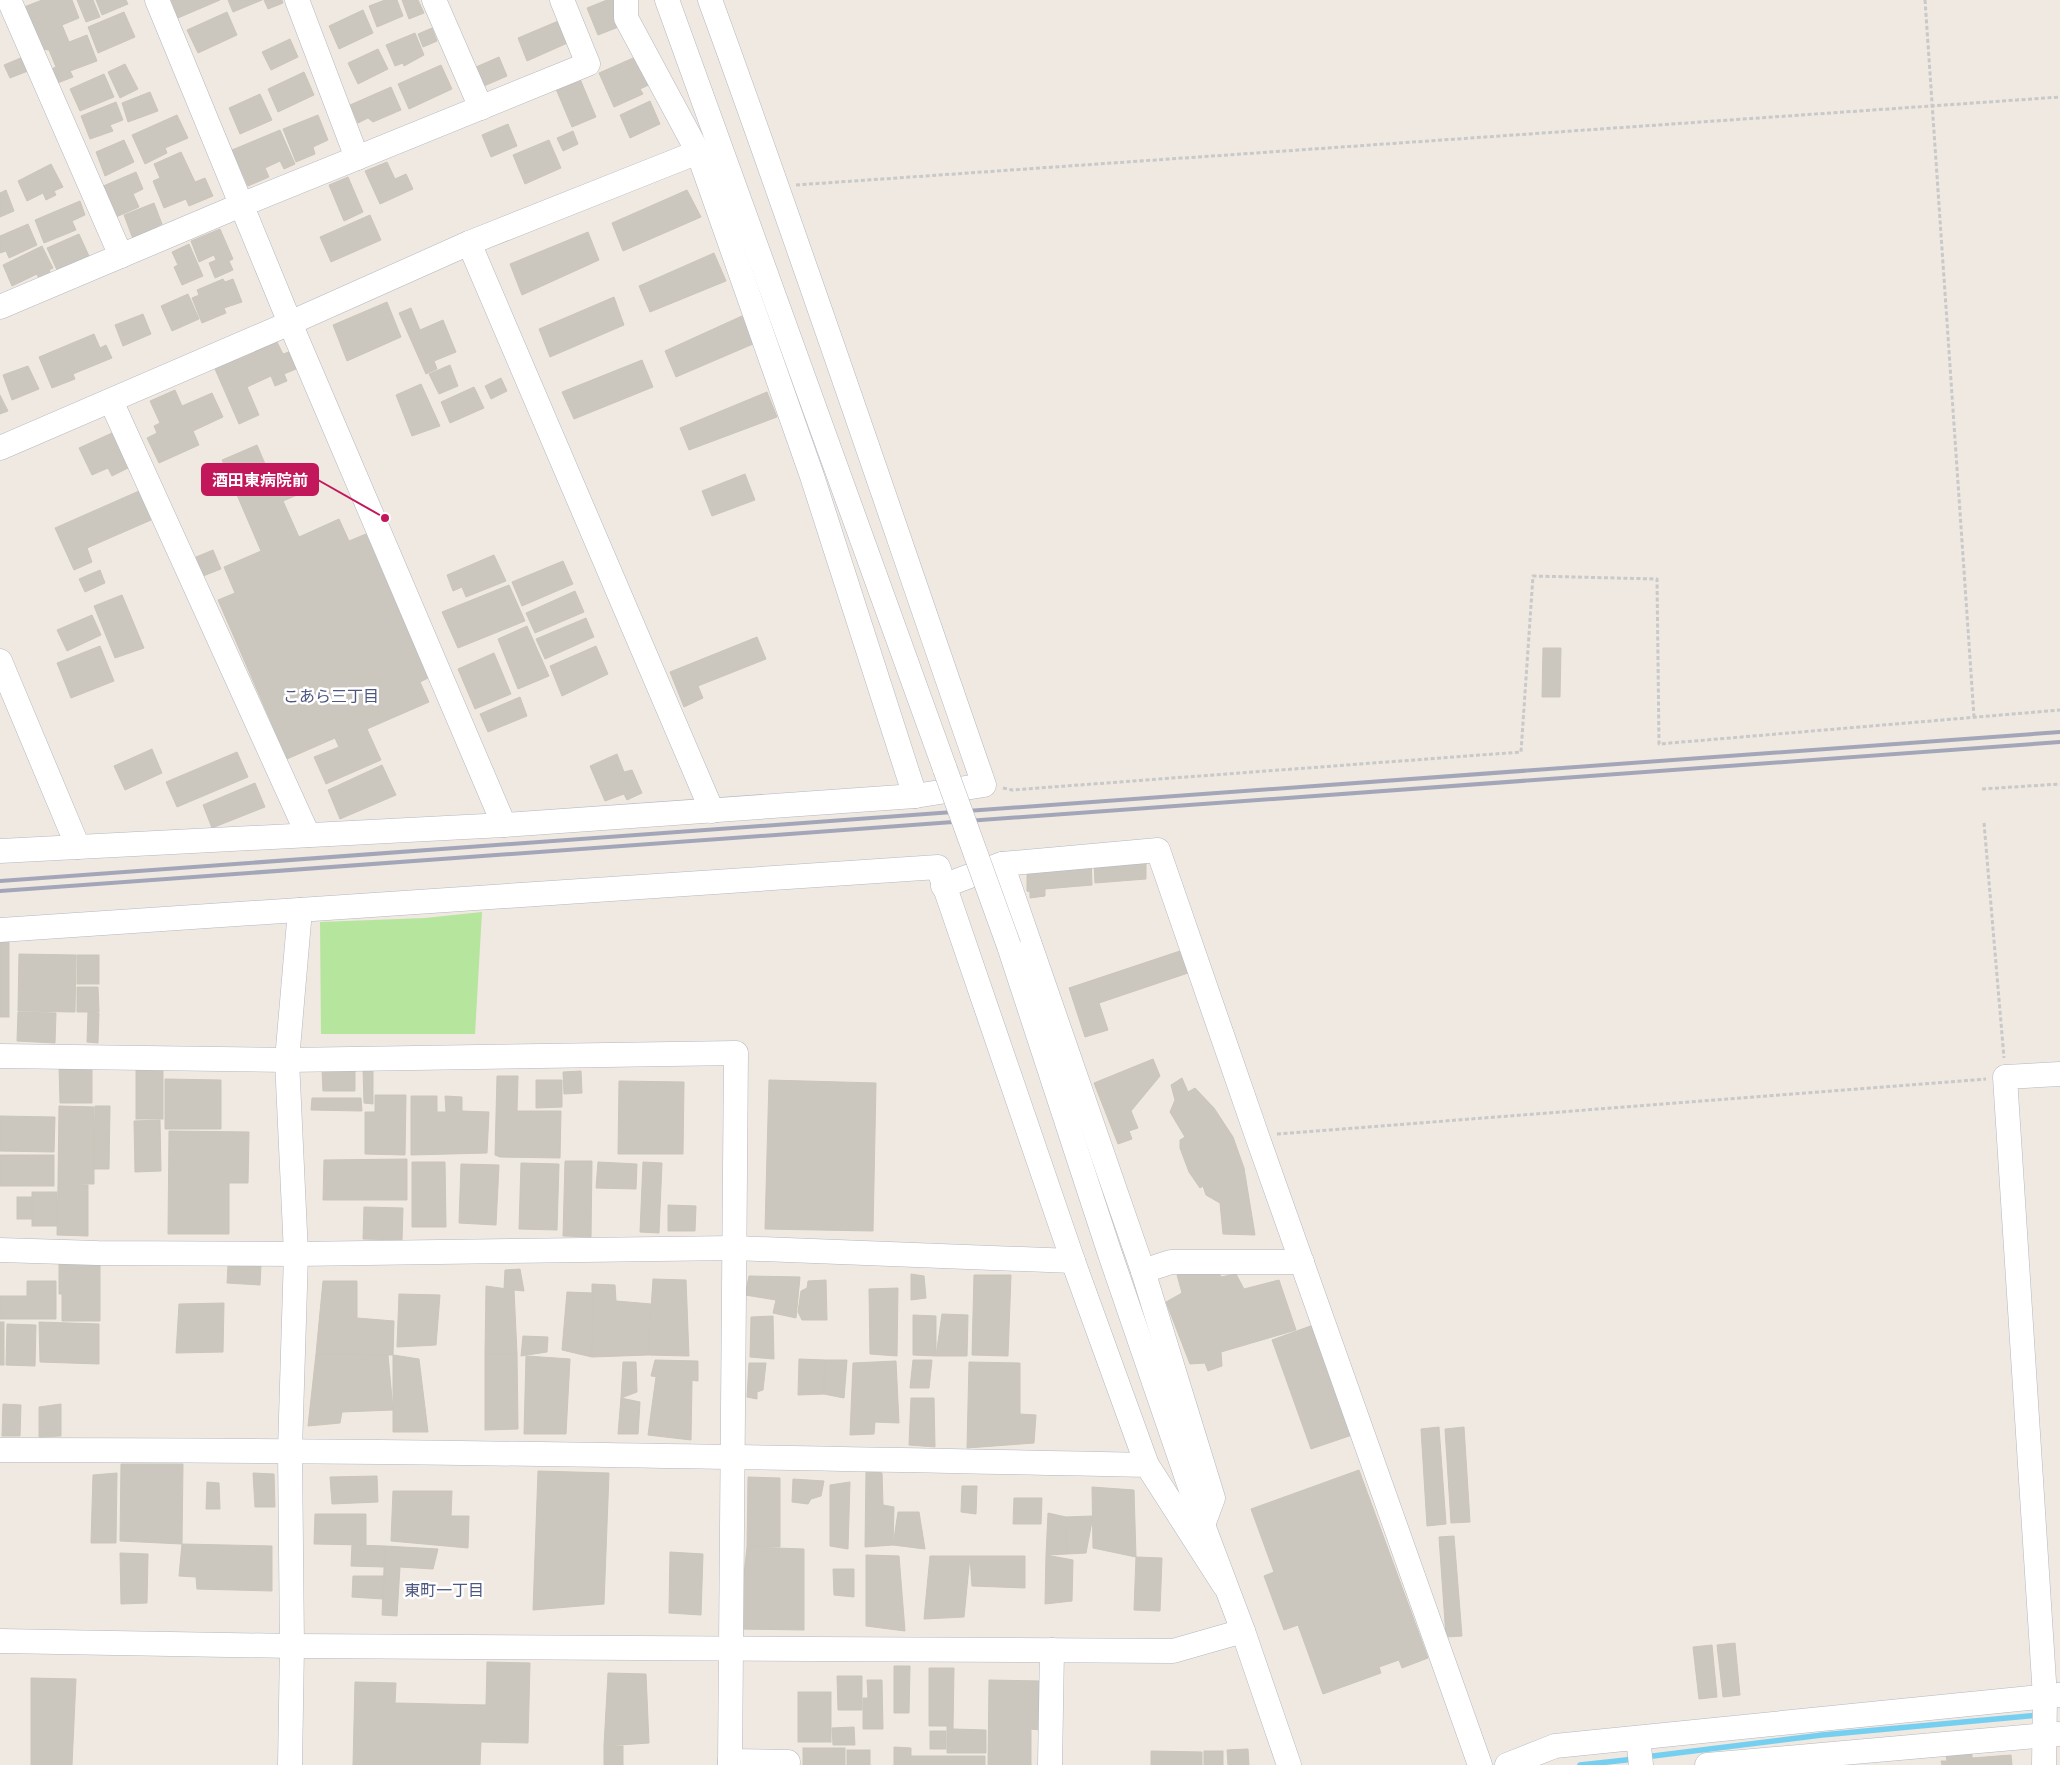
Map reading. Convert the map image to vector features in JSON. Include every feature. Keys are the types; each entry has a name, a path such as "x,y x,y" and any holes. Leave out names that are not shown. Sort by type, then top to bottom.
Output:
{"street":[{"path":"9,0 121,256"},
{"path":"157,0 290,323 504,825"},
{"path":"297,0 357,158"},
{"path":"434,0 481,108"},
{"path":"2,299 121,256 588,64 562,0"},
{"path":"626,0 626,18 698,152 812,476 915,796"},
{"path":"666,0 1009,946 1110,1254 1224,1585 1243,1631 1289,1765"},
{"path":"0,851 504,825 915,796 984,785 778,186 710,0"},
{"path":"0,448 290,323 469,242 698,152"},
{"path":"469,242 712,811"},
{"path":"111,400 308,835"},
{"path":"0,661 78,847"},
{"path":"943,886 1002,864 1158,850 1257,1136 1480,1765"},
{"path":"1002,864 1143,1271 1213,1498 1203,1525"},
{"path":"0,930 938,867 1074,1261 1147,1465 1224,1585"},
{"path":"290,1765 292,1646 290,1450 296,1254 286,1060 300,910"},
{"path":"0,1056 286,1060 736,1053 730,1763 788,1762"},
{"path":"2044,1765 2049,1732 2050,1698 2006,1077 2060,1074"},
{"path":"0,1250 97,1253 296,1254 734,1248 1074,1261"},
{"path":"1143,1271 1171,1262 1302,1262"},
{"path":"0,1450 290,1450 733,1456 1147,1465"},
{"path":"0,1641 292,1646 1173,1651 1243,1631"},
{"path":"1050,1765 1052,1650"},
{"path":"1507,1765 1555,1746 1639,1749 2050,1698"},
{"path":"1707,1765 2049,1732"}],"path":[{"path":"1925,0 1974,717"},
{"path":"778,186 2060,97"},
{"path":"984,785 1012,790 1521,752 1533,576 1657,579 1659,744 2060,710"},
{"path":"1982,789 2060,784"},
{"path":"1257,1136 2006,1077 1984,824"}],"green space":[{"path":"482,912 475,1034 321,1034 320,922 425,918"}],"building":[{"path":"42,0 72,0 79,18 62,25 69,42 87,35 97,61 70,71 73,77 55,84 49,70 56,67 49,50 41,49 24,7"},
{"path":"77,0 93,0 100,17 86,22"},
{"path":"96,0 126,0 128,4 102,15"},
{"path":"171,0 220,0 178,18"},
{"path":"228,0 262,0 233,12"},
{"path":"264,0 282,0 283,3 268,9"},
{"path":"385,0 397,0 403,16 377,27 369,6"},
{"path":"402,0 418,0 424,13 409,19"},
{"path":"607,0 632,0 639,19 598,35 587,8"},
{"path":"363,10 373,33 339,49 329,26"},
{"path":"124,12 135,37 98,53 88,27"},
{"path":"227,12 237,35 198,53 187,30"},
{"path":"563,19 572,41 527,61 518,38"},
{"path":"432,28 437,41 423,47 418,34"},
{"path":"415,33 424,55 404,66 403,63 395,66 386,45"},
{"path":"290,39 298,57 271,70 262,52"},
{"path":"378,49 388,69 358,84 348,63"},
{"path":"640,55 653,83 640,89 643,94 614,107 599,73"},
{"path":"23,57 28,71 10,78 4,65"},
{"path":"499,57 507,76 484,86 476,67"},
{"path":"125,64 138,89 120,98 108,72"},
{"path":"441,65 452,89 409,109 398,84"},
{"path":"304,72 314,95 278,112 268,89"},
{"path":"104,74 114,97 80,111 70,89"},
{"path":"580,79 596,117 572,127 556,89"},
{"path":"391,87 401,110 373,122 368,118 358,123 350,105"},
{"path":"150,92 158,111 128,122 122,103"},
{"path":"260,94 272,120 240,134 229,108"},
{"path":"650,101 660,124 630,138 620,115"},
{"path":"116,102 123,120 110,125 113,131 90,139 81,116"},
{"path":"177,115 188,138 165,148 167,153 145,164 132,135"},
{"path":"318,115 328,140 313,147 315,154 296,162 283,129"},
{"path":"508,124 517,146 491,157 482,135"},
{"path":"280,130 295,164 284,169 280,161 265,168 269,177 248,186 232,150"},
{"path":"573,131 578,144 563,151 557,138"},
{"path":"124,140 134,162 105,176 96,152"},
{"path":"549,140 561,168 525,184 513,155"},
{"path":"181,152 195,182 205,178 213,196 189,206 186,199 164,208 153,181 160,178 154,164"},
{"path":"387,162 395,179 406,174 413,189 380,204 365,171"},
{"path":"51,164 63,187 54,191 56,195 46,200 43,193 27,201 18,181"},
{"path":"136,172 143,189 133,194 139,207 109,220 101,187"},
{"path":"348,177 363,212 344,221 329,185"},
{"path":"6,190 14,211 0,217 0,193"},
{"path":"687,190 701,217 623,251 612,223"},
{"path":"80,201 85,215 72,221 76,230 44,243 35,220"},
{"path":"154,203 162,224 156,227 157,229 133,239 124,215"},
{"path":"370,215 381,240 331,262 320,237"},
{"path":"28,224 37,245 9,258 6,251 0,253 0,236"},
{"path":"220,229 233,259 229,261 233,270 215,278 209,263 216,260 214,255 199,262 191,241"},
{"path":"588,232 599,260 522,295 510,264"},
{"path":"79,234 89,256 57,270 47,248"},
{"path":"189,244 203,276 182,285 174,267 178,265 172,252"},
{"path":"42,246 53,268 49,270 51,274 39,279 37,274 12,286 3,265"},
{"path":"714,253 726,281 650,312 639,286"},
{"path":"223,279 225,282 233,279 242,302 224,308 226,313 202,323 192,298 199,295 197,290"},
{"path":"188,294 199,319 172,331 161,306"},
{"path":"614,297 624,325 550,357 539,329"},
{"path":"387,302 401,337 347,361 333,325"},
{"path":"411,308 420,330 443,320 456,352 434,361 437,369 426,374 399,313"},
{"path":"143,314 151,334 123,346 115,325"},
{"path":"742,316 753,344 676,377 665,351"},
{"path":"94,334 100,348 106,345 112,358 73,374 75,379 52,388 39,357"},
{"path":"277,342 283,354 289,352 296,369 284,374 287,381 275,386 271,376 247,387 259,415 239,424 215,369"},
{"path":"642,360 653,387 574,419 562,392"},
{"path":"450,365 458,386 439,394 429,374"},
{"path":"28,366 39,389 12,400 3,375"},
{"path":"501,378 507,391 491,399 485,386"},
{"path":"421,384 440,426 412,436 396,395"},
{"path":"474,387 484,408 450,423 441,402"},
{"path":"175,390 182,406 212,393 223,417 193,431 199,445 159,463 147,438 157,433 154,426 160,423 150,401"},
{"path":"767,392 777,417 689,450 680,428"},
{"path":"0,395 8,411 0,414"},
{"path":"112,433 128,468 112,476 108,468 92,475 79,448"},
{"path":"257,445 274,485 295,476 302,493 283,501 299,537 339,519 349,541 366,534 428,678 420,682 429,702 367,729 381,760 326,784 314,757 339,747 335,738 287,759 218,600 235,593 224,567 261,551 222,460"},
{"path":"745,474 755,500 712,516 702,491"},
{"path":"139,491 151,520 87,548 92,562 74,570 55,528"},
{"path":"213,550 221,569 203,576 196,557"},
{"path":"494,555 506,581 466,597 462,587 453,591 447,575"},
{"path":"563,561 573,584 522,606 512,582"},
{"path":"100,570 105,583 85,592 79,579"},
{"path":"509,585 525,621 458,648 442,612"},
{"path":"575,591 584,612 535,633 526,613"},
{"path":"122,595 144,648 115,658 94,606"},
{"path":"92,615 101,635 67,651 57,630"},
{"path":"586,618 594,637 545,659 536,639"},
{"path":"527,626 549,676 518,689 498,639"},
{"path":"757,637 766,659 698,686 703,698 684,707 670,672"},
{"path":"100,646 114,681 71,698 57,663"},
{"path":"596,646 608,674 562,696 550,666"},
{"path":"1543,648 1561,648 1560,697 1542,697"},
{"path":"494,653 511,694 475,709 458,669"},
{"path":"520,697 527,716 488,732 480,714"},
{"path":"152,749 162,773 125,790 114,766"},
{"path":"237,752 248,777 177,807 166,782"},
{"path":"617,754 624,772 632,770 642,793 627,800 624,794 605,801 590,766"},
{"path":"382,765 396,795 340,819 328,790"},
{"path":"255,783 265,807 212,828 203,805"},
{"path":"1091,860 1092,885 1045,889 1045,896 1030,898 1030,892 1027,891 1027,866"},
{"path":"1146,860 1146,879 1095,883 1094,863"},
{"path":"0,942 9,942 9,1017 0,1017"},
{"path":"1183,950 1191,972 1099,1003 1108,1030 1085,1037 1069,988"},
{"path":"19,954 76,955 75,1012 18,1011"},
{"path":"77,955 99,955 99,984 77,984"},
{"path":"77,987 98,987 99,1012 77,1012"},
{"path":"18,1012 56,1013 55,1043 17,1041"},
{"path":"88,1012 99,1013 98,1043 87,1042"},
{"path":"1153,1059 1160,1076 1131,1111 1138,1128 1129,1131 1132,1139 1118,1144 1094,1083"},
{"path":"59,1066 92,1068 92,1103 60,1103"},
{"path":"136,1066 163,1066 163,1119 136,1119"},
{"path":"363,1069 373,1069 373,1104 364,1103"},
{"path":"322,1070 355,1070 355,1091 323,1091"},
{"path":"581,1071 582,1093 564,1094 563,1072"},
{"path":"497,1076 518,1076 517,1111 561,1111 560,1158 500,1157 495,1155"},
{"path":"1182,1078 1188,1092 1195,1088 1214,1108 1233,1137 1244,1168 1255,1235 1223,1234 1220,1203 1206,1195 1203,1186 1200,1188 1189,1172 1180,1148 1180,1140 1185,1137 1170,1112 1175,1100 1171,1085"},
{"path":"165,1079 221,1080 221,1129 165,1129"},
{"path":"536,1080 562,1080 562,1107 536,1108"},
{"path":"769,1080 876,1083 873,1231 765,1229"},
{"path":"619,1081 684,1082 683,1154 618,1154"},
{"path":"375,1095 406,1095 405,1155 365,1154 365,1112 375,1112"},
{"path":"411,1096 437,1096 437,1112 446,1112 445,1096 462,1097 462,1111 489,1112 487,1153 411,1155"},
{"path":"312,1098 361,1098 362,1111 311,1110"},
{"path":"59,1106 94,1107 94,1184 58,1184"},
{"path":"95,1106 110,1106 109,1169 94,1169"},
{"path":"0,1116 55,1117 54,1152 0,1151"},
{"path":"160,1120 161,1171 135,1172 134,1121"},
{"path":"169,1131 249,1132 248,1183 229,1183 229,1234 168,1234"},
{"path":"0,1155 54,1155 54,1186 0,1186"},
{"path":"407,1159 407,1200 323,1200 324,1160"},
{"path":"565,1161 592,1161 591,1237 563,1236"},
{"path":"412,1162 445,1162 446,1227 412,1227"},
{"path":"598,1162 637,1164 636,1189 596,1188"},
{"path":"643,1162 662,1163 659,1233 640,1232"},
{"path":"521,1163 559,1164 557,1230 519,1229"},
{"path":"461,1164 499,1165 496,1225 459,1223"},
{"path":"58,1184 88,1185 88,1236 57,1235"},
{"path":"32,1192 57,1192 57,1226 32,1226"},
{"path":"17,1197 32,1197 32,1219 17,1219"},
{"path":"668,1205 696,1206 695,1231 668,1231"},
{"path":"364,1207 403,1208 402,1240 363,1239"},
{"path":"59,1263 100,1263 100,1321 62,1321 62,1294 59,1294"},
{"path":"228,1265 261,1265 260,1285 227,1283"},
{"path":"520,1269 524,1291 504,1289 505,1270"},
{"path":"1218,1271 1221,1277 1236,1274 1244,1289 1279,1280 1296,1330 1221,1352 1222,1366 1208,1371 1205,1363 1190,1364 1166,1302 1182,1293 1177,1275"},
{"path":"911,1274 924,1276 926,1298 911,1300"},
{"path":"974,1275 1011,1275 1008,1356 972,1355"},
{"path":"749,1276 800,1277 796,1318 773,1313 776,1300 745,1295"},
{"path":"653,1279 686,1280 689,1356 648,1355"},
{"path":"826,1280 827,1320 802,1320 798,1312 801,1291 807,1288 808,1281"},
{"path":"27,1281 56,1281 56,1319 0,1319 0,1296 27,1296"},
{"path":"323,1281 357,1281 357,1318 394,1321 393,1355 316,1354"},
{"path":"592,1284 615,1285 616,1301 651,1304 648,1355 592,1357"},
{"path":"486,1286 514,1290 517,1354 485,1354"},
{"path":"898,1288 897,1356 870,1354 869,1289"},
{"path":"567,1292 593,1293 592,1357 562,1350"},
{"path":"399,1294 440,1295 436,1345 397,1347"},
{"path":"224,1303 223,1352 176,1353 179,1304"},
{"path":"942,1314 968,1315 967,1356 936,1356"},
{"path":"913,1315 936,1316 936,1356 913,1355"},
{"path":"773,1316 774,1359 750,1357 751,1317"},
{"path":"0,1322 4,1322 4,1365 0,1365"},
{"path":"39,1322 99,1324 99,1364 40,1362"},
{"path":"7,1324 36,1325 35,1366 6,1365"},
{"path":"1316,1324 1355,1434 1311,1449 1272,1340"},
{"path":"523,1336 548,1337 547,1352 521,1356"},
{"path":"316,1354 388,1355 393,1410 342,1412 340,1423 308,1426"},
{"path":"485,1354 517,1354 518,1429 485,1430"},
{"path":"393,1355 419,1359 428,1432 393,1432"},
{"path":"526,1356 570,1359 566,1434 524,1434"},
{"path":"799,1359 825,1360 824,1394 798,1395"},
{"path":"655,1360 698,1361 698,1381 651,1376"},
{"path":"825,1360 847,1360 844,1398 824,1394"},
{"path":"913,1360 932,1360 929,1388 910,1388"},
{"path":"896,1361 899,1423 875,1422 874,1434 850,1435 853,1363"},
{"path":"623,1362 636,1362 637,1392 621,1398"},
{"path":"969,1362 1020,1363 1020,1414 1036,1415 1034,1443 967,1448"},
{"path":"749,1363 766,1363 763,1390 757,1392 757,1399 747,1397"},
{"path":"656,1377 692,1381 691,1440 648,1435"},
{"path":"621,1398 640,1402 638,1434 618,1434"},
{"path":"911,1398 934,1398 935,1447 909,1445"},
{"path":"3,1404 21,1405 20,1436 2,1436"},
{"path":"61,1404 61,1436 39,1437 39,1407"},
{"path":"1439,1427 1446,1524 1427,1526 1421,1429"},
{"path":"1464,1427 1470,1522 1451,1523 1445,1429"},
{"path":"121,1464 183,1464 182,1544 120,1541"},
{"path":"1359,1470 1428,1658 1402,1668 1399,1660 1379,1667 1381,1673 1323,1694 1298,1625 1284,1630 1264,1576 1274,1572 1251,1509"},
{"path":"538,1471 609,1473 604,1604 533,1610"},
{"path":"866,1471 882,1473 883,1505 894,1507 893,1545 865,1547"},
{"path":"117,1473 116,1543 91,1543 93,1475"},
{"path":"253,1473 274,1474 275,1507 255,1507"},
{"path":"377,1476 378,1502 332,1504 330,1477"},
{"path":"748,1477 780,1478 780,1547 747,1547"},
{"path":"793,1479 824,1481 821,1496 811,1499 808,1504 792,1502"},
{"path":"207,1482 219,1483 220,1509 206,1509"},
{"path":"850,1482 848,1549 830,1546 830,1485"},
{"path":"962,1486 977,1486 976,1514 961,1512"},
{"path":"1092,1487 1134,1490 1136,1557 1093,1548"},
{"path":"393,1491 452,1491 451,1516 469,1516 468,1548 391,1541"},
{"path":"1014,1498 1042,1498 1041,1524 1013,1524"},
{"path":"898,1512 919,1512 925,1549 893,1545"},
{"path":"1048,1513 1066,1517 1067,1554 1046,1555"},
{"path":"315,1514 366,1514 366,1545 314,1544"},
{"path":"1093,1516 1086,1553 1067,1554 1066,1517"},
{"path":"1454,1536 1462,1636 1446,1637 1439,1537"},
{"path":"182,1544 272,1546 272,1591 197,1589 196,1577 179,1576"},
{"path":"352,1545 385,1546 384,1567 351,1566"},
{"path":"385,1546 438,1549 433,1569 400,1567 397,1616 382,1615"},
{"path":"747,1547 804,1549 804,1630 738,1629"},
{"path":"670,1552 703,1554 701,1615 669,1613"},
{"path":"120,1553 148,1554 147,1603 121,1604"},
{"path":"866,1555 899,1556 905,1631 866,1626"},
{"path":"1046,1555 1073,1560 1072,1601 1045,1604"},
{"path":"930,1556 970,1556 964,1617 924,1619"},
{"path":"970,1556 1025,1556 1025,1588 972,1586"},
{"path":"1136,1557 1162,1558 1160,1611 1134,1610"},
{"path":"833,1569 854,1569 854,1597 834,1595"},
{"path":"353,1576 384,1576 383,1599 352,1597"},
{"path":"1735,1643 1740,1695 1723,1697 1717,1645"},
{"path":"1712,1645 1717,1697 1699,1699 1693,1647"},
{"path":"487,1662 530,1663 528,1743 481,1742 480,1765 353,1765 355,1682 396,1683 395,1703 486,1705"},
{"path":"894,1666 910,1666 909,1713 894,1713"},
{"path":"929,1668 954,1668 953,1729 986,1730 986,1753 947,1753 947,1726 929,1726"},
{"path":"608,1673 646,1674 649,1743 604,1746"},
{"path":"837,1676 862,1676 862,1710 838,1710"},
{"path":"31,1678 76,1679 72,1765 31,1765"},
{"path":"867,1680 882,1680 883,1729 863,1729 863,1698 868,1698"},
{"path":"989,1680 1041,1681 1040,1730 1031,1729 1031,1765 988,1765"},
{"path":"798,1692 831,1692 831,1742 798,1742"},
{"path":"854,1727 855,1745 833,1745 832,1728"},
{"path":"930,1731 946,1731 946,1749 930,1749"},
{"path":"604,1746 623,1746 623,1765 604,1765"},
{"path":"894,1747 911,1748 911,1756 985,1756 985,1765 894,1765"},
{"path":"803,1748 845,1748 845,1765 803,1765"},
{"path":"1248,1749 1249,1765 1228,1765 1227,1750"},
{"path":"847,1750 870,1750 870,1765 847,1765"},
{"path":"1151,1751 1202,1752 1202,1765 1151,1765"},
{"path":"1204,1751 1223,1751 1223,1765 1204,1765"},
{"path":"1972,1753 1972,1758 2011,1755 2012,1765 1942,1765 1941,1761 1947,1761 1946,1755"}],"waterway":[{"path":"1645,1757 1822,1735 2040,1715"},
{"path":"1580,1765 1635,1759"}],"railway":[{"path":"0,881 2060,732"},
{"path":"0,891 2060,742"}],"place":[{"name":"酒田東病院前","path":"385,518"}],"district":[{"name":"こあら三丁目","path":"331,696"},
{"name":"東町一丁目","path":"444,1590"}]}
